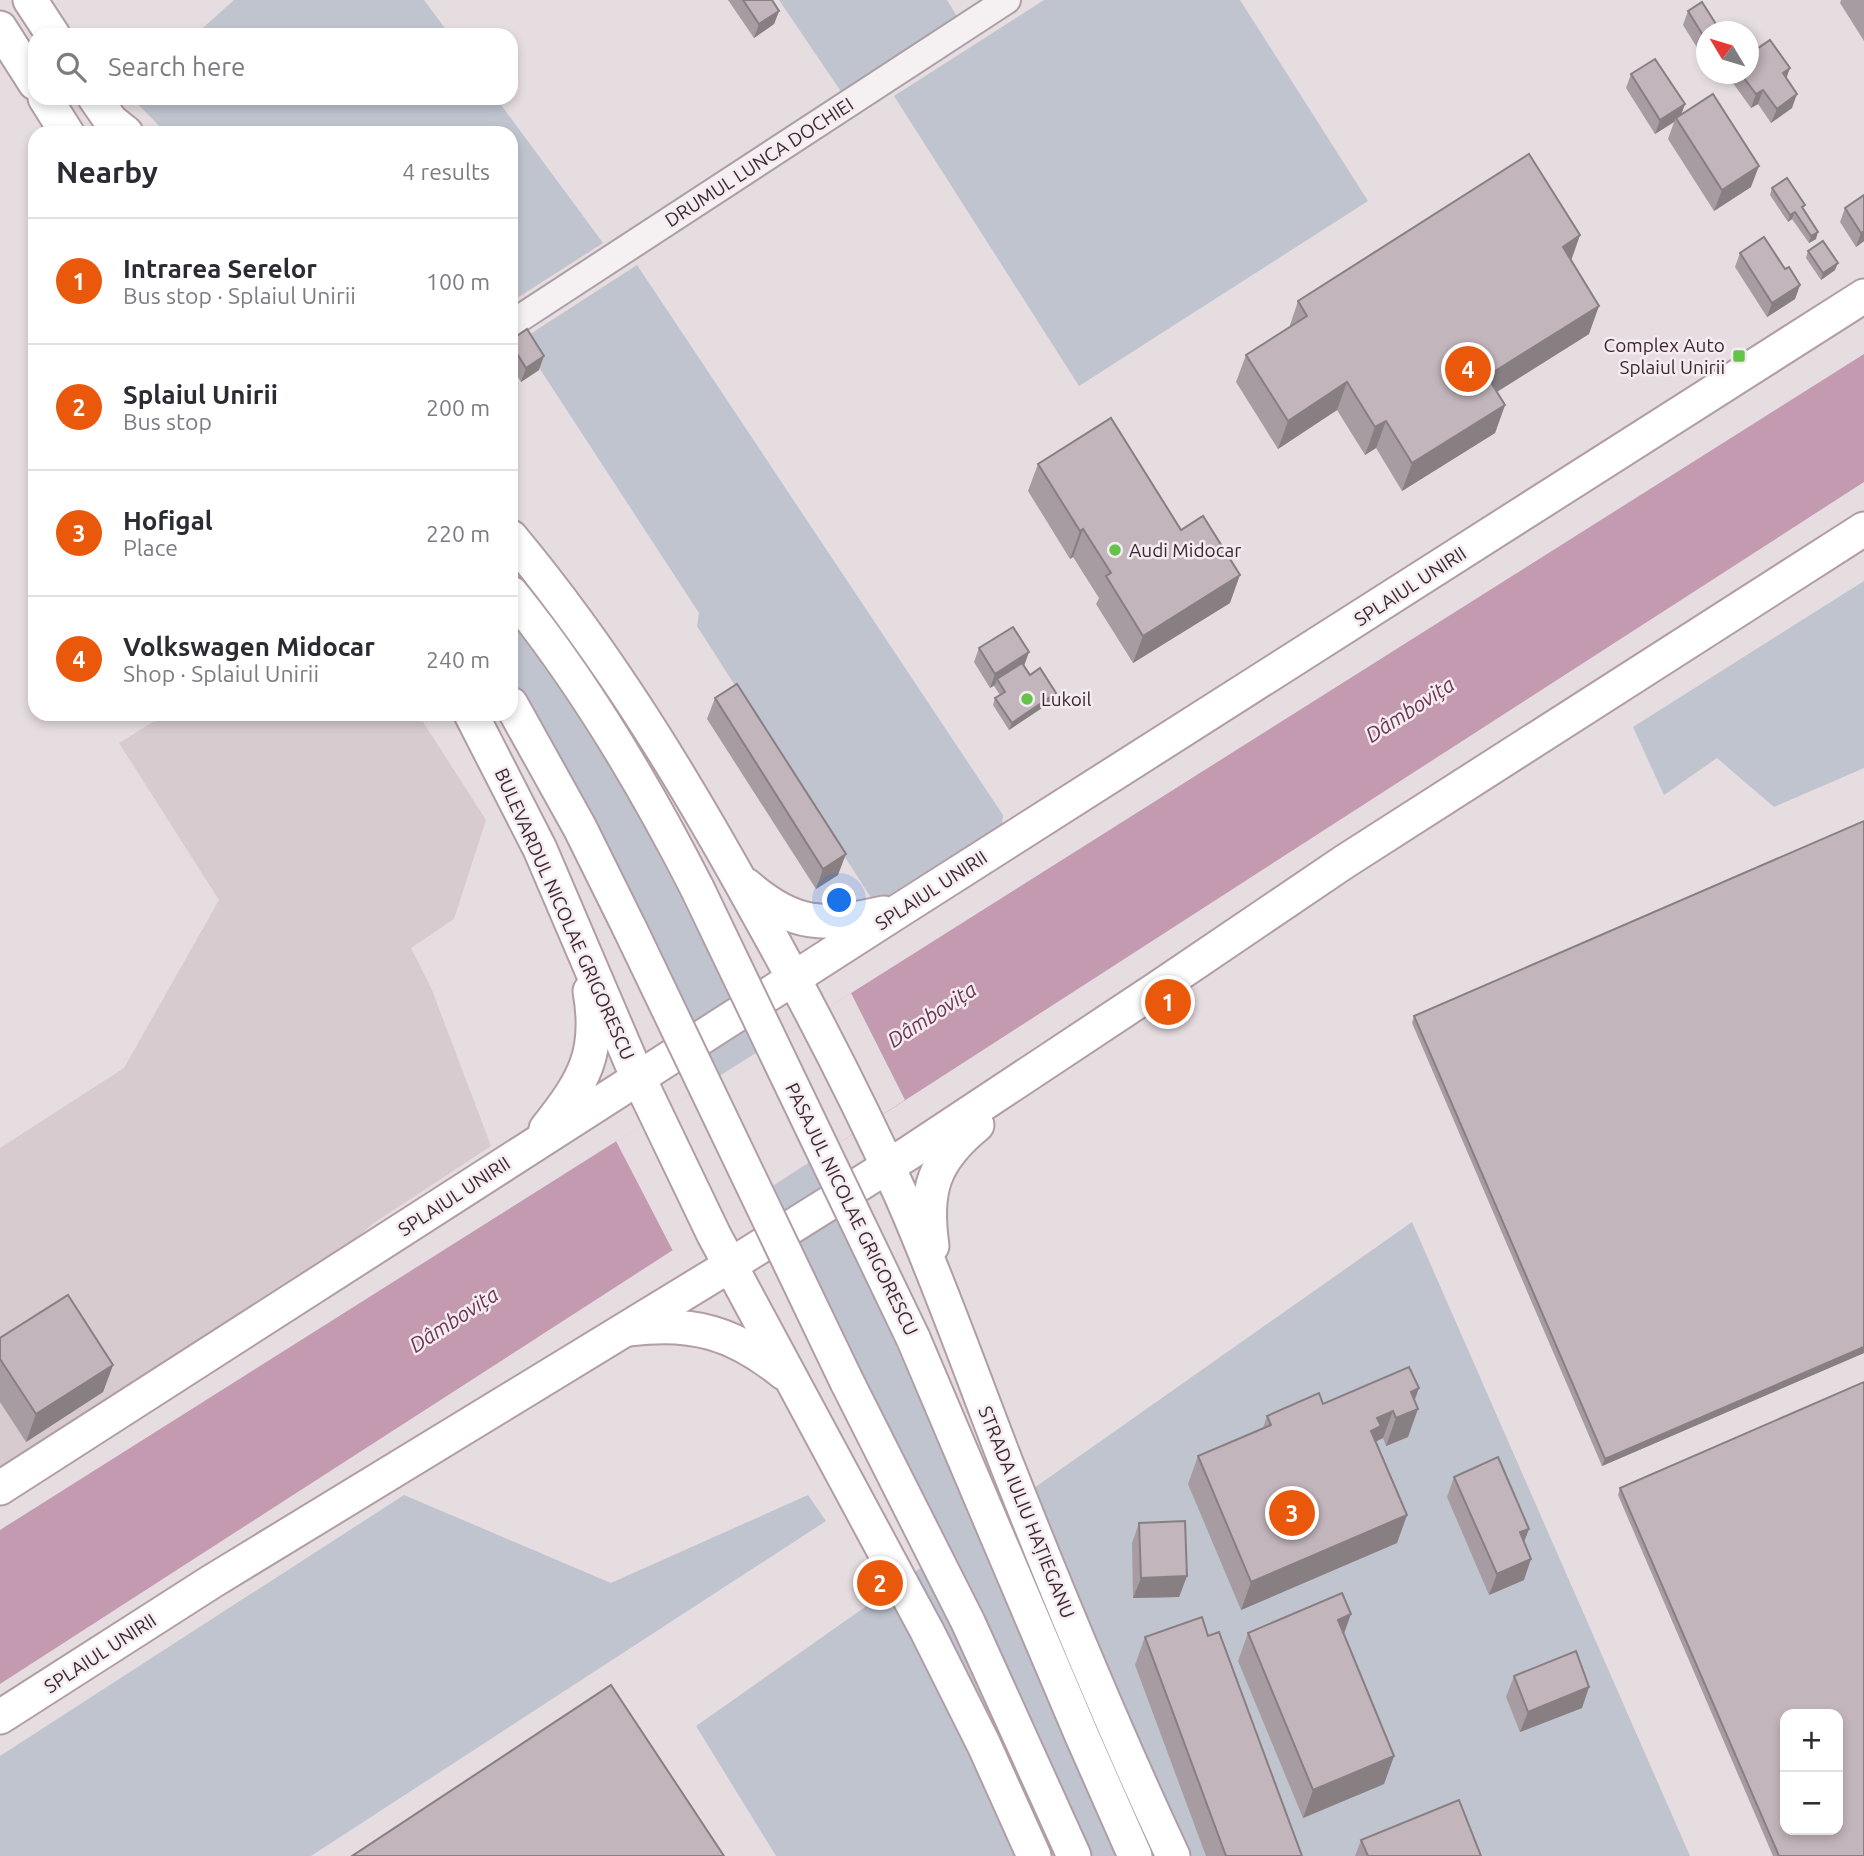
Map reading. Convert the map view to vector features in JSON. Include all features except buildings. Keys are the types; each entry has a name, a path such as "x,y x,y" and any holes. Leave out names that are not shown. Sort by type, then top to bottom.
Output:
{"main road":[{"path":"30,0 48,28"},
{"path":"0,28 28,72"},
{"path":"49,105 63,126"},
{"name":"SPLAIUL UNIRII","path":"0,1488 1864,296"},
{"name":"SPLAIUL UNIRII","path":"0,1717 211,1582 729,1266 887,1166 1344,862 1864,530"},
{"path":"518,546 573,617 642,716 693,797 795,979"},
{"name":"PASAJUL NICOLAE GRIGORESCU","path":"518,602 623,751 697,888 914,1338 1135,1856"},
{"path":"518,717 580,828 630,929 846,1382 968,1622 1074,1856"},
{"name":"BULEVARDUL NICOLAE GRIGORESCU","path":"475,721 529,828 638,1078 729,1266"},
{"path":"739,879 760,897 801,919 838,922 900,910"},
{"path":"532,1146 568,1098 589,1061 594,1046 593,1007 583,950"},
{"name":"STRADA IULIU HAȚIEGANU","path":"795,979 887,1166 936,1279 1052,1576 1173,1856"},
{"path":"936,1279 928,1206 935,1174 942,1161 962,1138 1001,1105 1038,1068"},
{"path":"729,1266 945,1667 1034,1856"},
{"path":"622,1330 670,1325 712,1331 754,1350 789,1376"}],"street":[{"name":"DRUMUL LUNCA DOCHIEI","path":"518,319 1007,0"}],"shaded area":[{"path":"234,0 424,0 445,28 203,28"},
{"path":"779,0 947,0 958,18 842,93"},
{"path":"1044,0 1240,0 1368,201 1079,386 894,96"},
{"path":"139,105 501,105 517,126 159,126"},
{"path":"518,128 603,243 518,298"},
{"path":"637,265 1003,815 1002,824 875,904 697,626 699,613 521,340"},
{"path":"1864,581 1864,768 1774,807 1717,758 1664,795 1633,727"},
{"path":"518,624 576,709 621,782 676,888 776,1088 869,1284 976,1529 1412,1222 1690,1856 776,1856 696,1726 946,1550 518,702"},
{"path":"155,721 422,721 486,820 454,919 411,948 432,990 491,1146 374,1223 311,1276 0,1475 0,1148 124,1068 219,900 119,743"},
{"path":"404,1495 611,1583 808,1495 826,1521 311,1856 0,1856 0,1756"}],"water":[{"name":"Dâmbovița","path":"1864,354 1864,482 0,1684 0,1530"}],"pier":[{"path":"851,993 905,1100 673,1251 616,1141"}],"place":[{"name":"Complex Auto Splaiul Unirii","path":"1739,356"},
{"name":"Volkswagen Midocar","path":"1468,369"},
{"name":"Audi Midocar","path":"1115,550"},
{"name":"Lukoil","path":"1027,699"},
{"name":"Intrarea Serelor","path":"1168,1002"},
{"name":"Hofigal","path":"1292,1513"},
{"name":"Splaiul Unirii","path":"880,1583"}]}
